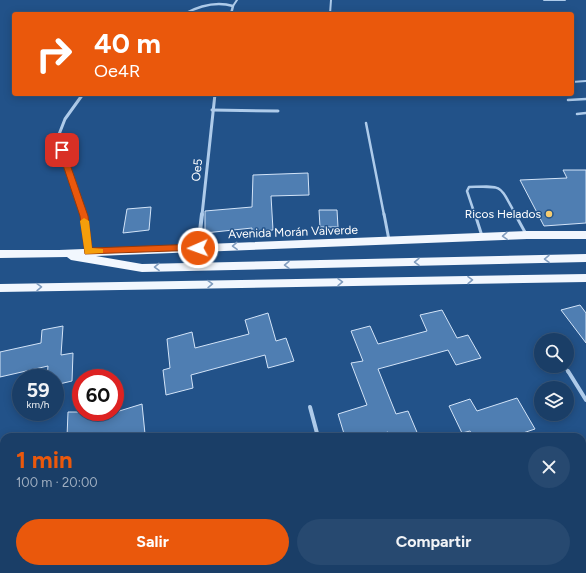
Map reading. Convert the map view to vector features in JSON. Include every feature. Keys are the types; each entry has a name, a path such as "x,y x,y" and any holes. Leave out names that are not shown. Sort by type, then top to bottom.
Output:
{"main road":[{"name":"Avenida Morán Valverde","path":"0,254 59,254 390,242 483,237 586,235"},
{"path":"59,254 142,268 586,258"},
{"path":"0,288 586,278"}],"street":[{"path":"188,12 202,5 213,3 229,4 233,6 232,12"},
{"path":"82,96 65,119 58,137 84,216 88,252"},
{"name":"Oe5","path":"198,248 215,96"},
{"path":"212,110 278,111"}],"lane":[{"path":"233,6 238,0"},
{"path":"330,12 331,0"},
{"path":"544,0 565,0"},
{"path":"574,82 586,81"},
{"path":"568,100 586,99"},
{"path":"577,114 586,114"},
{"path":"366,123 390,242"},
{"path":"483,237 467,191 469,187 496,186 501,189 526,236"},
{"path":"569,373 586,400"},
{"path":"310,407 317,433"}],"building":[{"path":"563,170 586,170 586,223 544,226 520,180 567,178"},
{"path":"308,173 309,195 271,196 273,230 252,232 252,228 205,233 205,211 252,207 253,175"},
{"path":"151,207 149,230 123,233 127,209"},
{"path":"319,210 337,210 338,227 320,227"},
{"path":"580,305 586,313 586,343 561,310"},
{"path":"442,310 457,338 468,335 481,358 456,365 448,350 378,369 396,414 408,411 417,433 344,433 338,414 367,405 351,363 363,361 351,331 370,326 378,344 427,331 420,315"},
{"path":"268,313 276,341 286,338 294,361 268,368 265,355 191,375 193,388 166,395 163,370 170,368 167,339 192,332 195,348 249,334 245,320"},
{"path":"63,326 61,355 73,353 72,381 64,383 64,369 48,369 48,366 35,369 12,369 12,374 0,377 0,352 41,343 42,330"},
{"path":"517,398 535,429 523,433 471,433 470,431 462,433 449,406 470,399 477,411"},
{"path":"142,404 145,433 67,433 68,412 72,412 72,421 124,421 124,410"}],"slow traffic":[{"path":"84,221 88,252 100,251"}],"place":[{"name":"Ricos Helados","path":"549,214"}],"route":[{"path":"62,150 84,216 88,252 198,248"}]}
